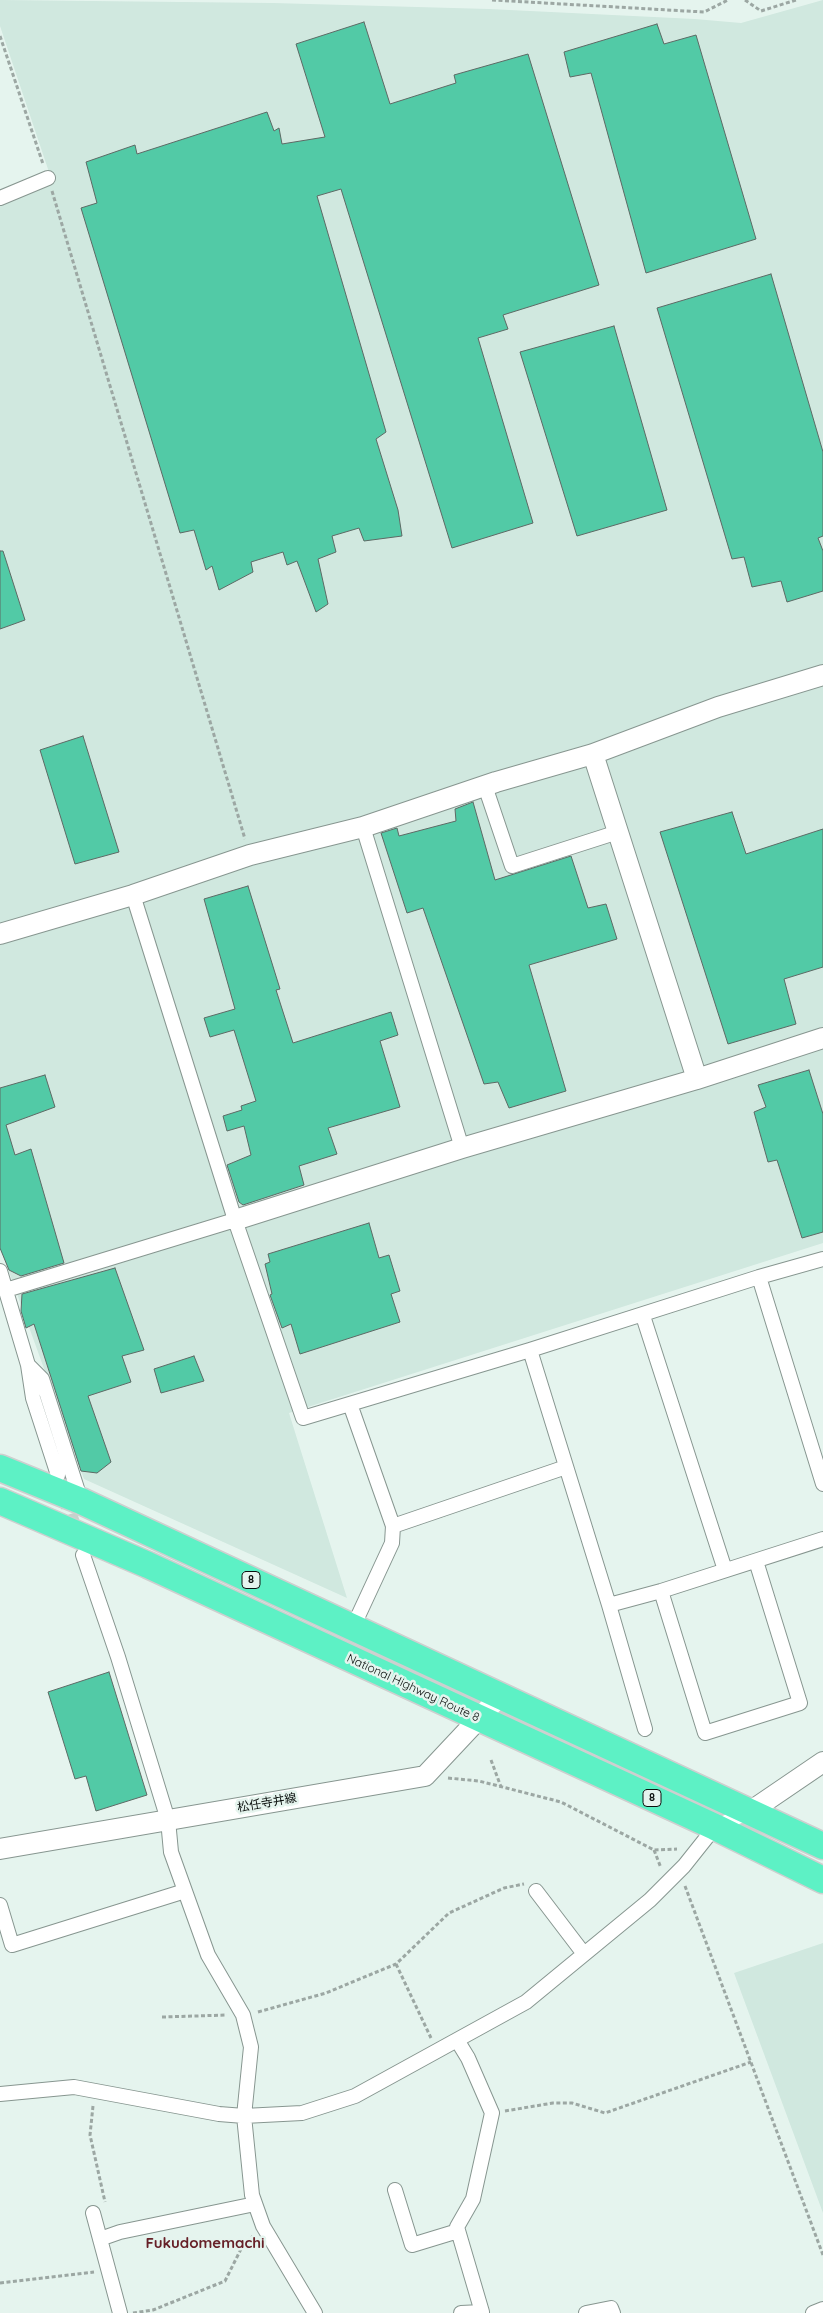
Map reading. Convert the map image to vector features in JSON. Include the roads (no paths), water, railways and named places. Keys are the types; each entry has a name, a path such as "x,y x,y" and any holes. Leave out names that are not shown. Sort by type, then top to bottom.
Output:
{"highway":[{"name":"8","path":"0,1468 81,1501 752,1811 823,1846"},
{"name":"National Highway Route 8","path":"0,1501 148,1565 715,1827 823,1880"}],"street":[{"path":"0,198 48,178"},
{"path":"0,934 133,895 250,855 363,827 485,786 593,754 718,707 823,675"},
{"path":"593,754 697,1079"},
{"path":"485,786 512,866 618,832"},
{"path":"363,827 462,1148"},
{"path":"133,895 235,1220 303,1418 643,1316 759,1277 823,1259"},
{"path":"6,1290 462,1148 697,1079 823,1038"},
{"path":"0,1272 28,1365 33,1398 58,1475"},
{"path":"759,1277 823,1484"},
{"path":"643,1316 725,1570"},
{"path":"530,1350 609,1605 645,1729"},
{"path":"28,1365 42,1379 81,1501"},
{"path":"350,1404 393,1526 392,1543 353,1626"},
{"path":"393,1526 566,1467"},
{"path":"609,1605 661,1591 823,1539"},
{"path":"83,1555 168,1820 171,1852 184,1891 208,1954 243,2015 251,2047 244,2116 252,2196 263,2226 315,2313"},
{"path":"661,1591 705,1733 800,1703 756,1561"},
{"path":"480,1719 501,1695"},
{"name":"松任寺井線","path":"0,1849 425,1776 480,1719"},
{"path":"0,2094 55,2087 74,2087 219,2114 244,2116 302,2113 355,2096 526,2002 650,1900 679,1870 715,1827 752,1811 823,1762"},
{"path":"536,1890 584,1954"},
{"path":"0,1905 12,1945 184,1891"},
{"path":"458,2040 492,2113 474,2199 457,2227 482,2313 461,2313"},
{"path":"395,2190 412,2245 458,2231"},
{"path":"107,2237 255,2204"},
{"path":"93,2213 107,2237 108,2270 120,2313"},
{"path":"586,2313 611,2308 613,2313"},
{"path":"812,2313 823,2309"}],"tunnel":[{"path":"64,1494 77,1536"}],"district":[{"name":"Fukudomemachi","path":"205,2243"}]}
